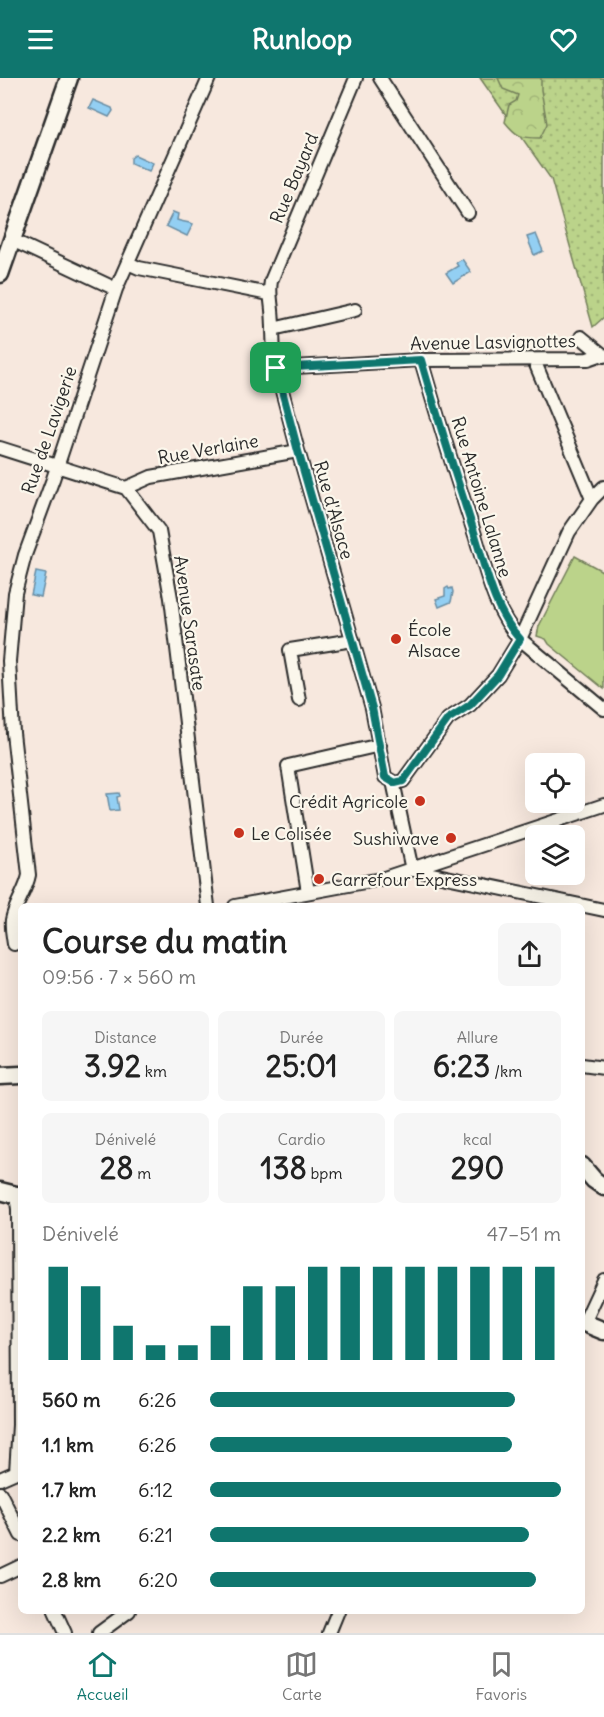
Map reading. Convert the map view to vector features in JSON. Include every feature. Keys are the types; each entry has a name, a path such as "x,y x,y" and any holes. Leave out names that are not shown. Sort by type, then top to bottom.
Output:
{"main road":[{"path":"0,274 69,78"},
{"path":"0,1076 18,1075"},
{"path":"585,1170 604,1187"},
{"path":"585,1324 604,1331"}],"street":[{"name":"Rue de Lavigerie","path":"19,903 29,875 13,733 9,662 15,593 25,555 116,289 209,78"},
{"name":"Rue Bayard","path":"269,294 271,281 356,78"},
{"path":"380,78 468,213"},
{"path":"12,240 116,289"},
{"path":"128,263 139,268 269,294"},
{"name":"Rue d'Alsace","path":"269,294 276,368 372,708 385,777 395,783 412,870"},
{"path":"273,329 355,310"},
{"path":"581,337 603,355"},
{"name":"Avenue Lasvignottes","path":"276,368 421,360 588,358 603,355"},
{"name":"Rue Antoine Lalanne","path":"421,360 493,593 508,627 604,710"},
{"path":"534,360 592,499"},
{"path":"0,448 126,488"},
{"name":"Rue Verlaine","path":"126,488 151,477 298,451"},
{"path":"395,783 403,781 448,719 470,705 498,675 520,639 569,532 592,499 604,487"},
{"name":"Avenue Sarasate","path":"126,488 159,531 171,598 208,903"},
{"path":"299,700 290,650 353,640"},
{"path":"308,892 288,765 380,745"},
{"path":"251,903 381,879 604,805"},
{"path":"412,870 570,903"},
{"name":"Rue de Lavigerie","path":"17,944 12,930 12,918 18,905"},
{"path":"585,906 604,910"},
{"path":"0,946 17,944"},
{"path":"585,1065 604,1068"},
{"path":"12,1194 18,1209"},
{"path":"585,1319 604,1280"},
{"path":"0,1479 16,1472 18,1448"},
{"path":"0,1493 18,1529"},
{"path":"0,1576 18,1567"},
{"path":"56,1614 65,1633"},
{"path":"99,1633 125,1614"},
{"path":"329,1633 337,1614"}],"green space":[{"path":"480,78 604,78 604,317 593,327 551,179"},
{"path":"498,78 541,78 547,124 540,138 520,136 505,122 509,105 516,101 518,95 503,89"},
{"path":"575,556 604,572 604,689 549,644 546,639 537,636 539,626"}],"water":[{"path":"93,100 112,108 113,111 109,117 89,108"},
{"path":"135,155 153,163 149,171 131,163 131,158"},
{"path":"173,212 178,214 177,220 193,224 187,236 166,226"},
{"path":"536,234 543,251 534,255 527,237"},
{"path":"462,259 471,272 453,283 446,273 458,266 456,263"},
{"path":"36,572 46,574 41,597 31,595"},
{"path":"452,588 453,592 451,602 439,607 436,599 445,596 445,589"},
{"path":"119,793 120,796 117,797 119,810 110,811 107,794"}],"place":[{"name":"École Alsace","path":"396,639"},
{"name":"Crédit Agricole","path":"420,801"},
{"name":"Le Colisée","path":"239,833"},
{"name":"Sushiwave","path":"451,838"},
{"name":"Carrefour Express","path":"319,879"}],"route":[{"path":"421,360 493,593 508,627 520,639 498,675 470,705 448,719 403,781 395,783 385,777 372,708 276,368 421,360"}]}
